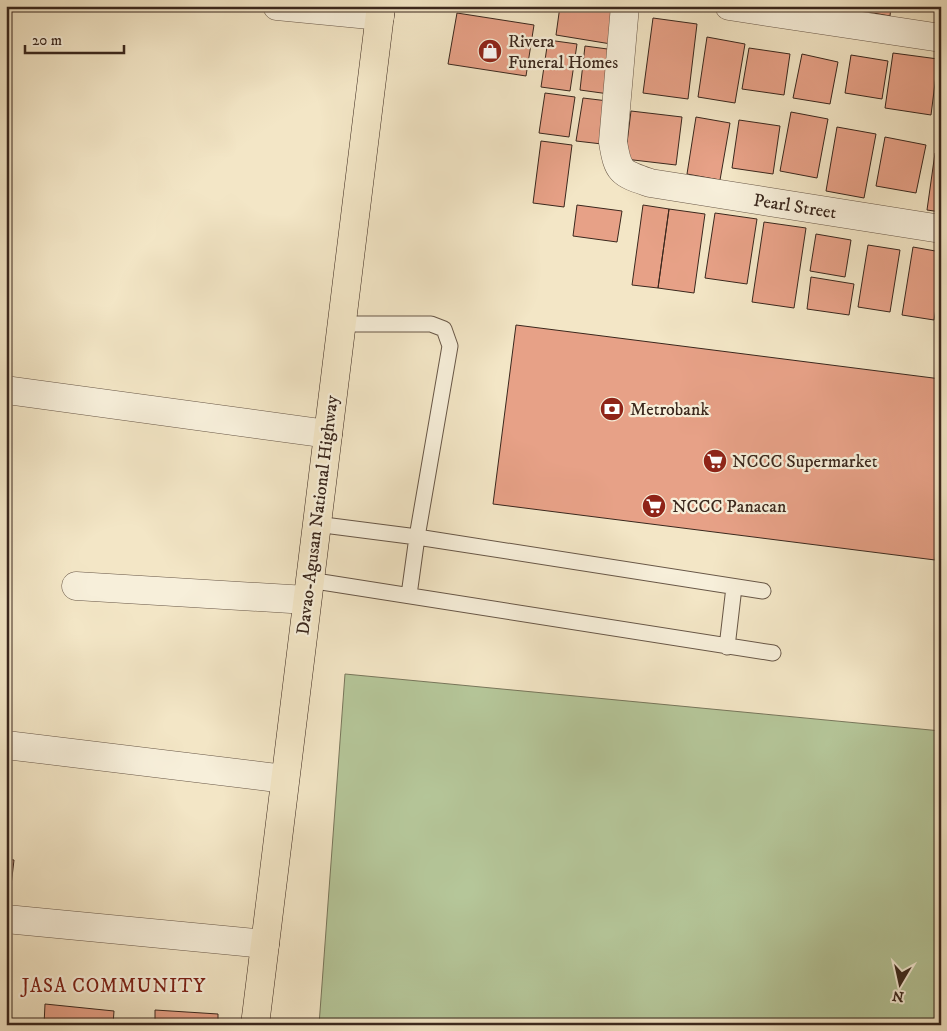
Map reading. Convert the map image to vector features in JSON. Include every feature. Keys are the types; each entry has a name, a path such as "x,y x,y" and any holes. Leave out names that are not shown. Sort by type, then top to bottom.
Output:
{"main road":[{"name":"Davao-Agusan National Highway","path":"255,1025 380,11"}],"street":[{"path":"277,6 380,11"},
{"name":"Pearl Street","path":"625,6 613,142 616,162 626,174 650,183 941,230"},
{"path":"729,6 941,38"},
{"path":"6,390 328,434"},
{"path":"76,586 308,590"},
{"path":"6,745 285,779"},
{"path":"6,920 265,944"}],"lane":[{"path":"341,324 432,324 444,329 450,346 417,537 409,596"},
{"path":"316,524 417,537 764,591"},
{"path":"727,647 734,587"},
{"path":"308,590 409,596 773,653"}],"green space":[{"path":"345,674 941,731 941,1025 319,1025"}],"building":[{"path":"560,6 617,6 611,44 556,35"},
{"path":"852,6 891,6 890,16 851,9"},
{"path":"902,6 939,6 938,12"},
{"name":"Rivera Funeral Homes","path":"457,13 534,25 526,76 448,64"},
{"path":"653,18 697,24 688,99 643,93"},
{"path":"707,37 745,44 735,103 698,97"},
{"path":"548,40 577,44 570,91 541,87"},
{"path":"585,46 615,50 609,94 580,90"},
{"path":"749,48 790,54 784,95 742,89"},
{"path":"893,53 938,59 931,115 885,108"},
{"path":"802,54 838,62 830,104 793,98"},
{"path":"851,55 888,61 882,99 845,93"},
{"path":"545,93 575,97 569,137 539,133"},
{"path":"583,98 608,101 602,144 576,141"},
{"path":"631,111 682,117 676,165 625,159"},
{"path":"791,112 828,119 817,178 780,171"},
{"path":"696,117 730,123 720,180 687,174"},
{"path":"739,120 780,126 773,174 732,168"},
{"path":"837,127 876,134 864,198 826,191"},
{"path":"885,137 926,145 916,193 876,186"},
{"path":"541,141 572,145 564,207 533,203"},
{"path":"935,153 941,154 941,212 927,210"},
{"path":"577,205 622,211 617,242 573,236"},
{"path":"643,205 669,209 658,288 632,285"},
{"path":"669,209 705,214 694,293 658,288"},
{"path":"715,213 757,219 747,284 705,278"},
{"path":"764,222 806,228 794,308 752,302"},
{"path":"816,234 851,240 845,277 810,271"},
{"path":"868,245 900,250 890,312 858,307"},
{"path":"913,247 941,252 941,281 934,320 902,315"},
{"path":"811,277 854,284 849,315 807,309"},
{"path":"516,325 941,379 941,512 935,560 493,504"},
{"path":"6,859 14,860 9,903 6,903"},
{"path":"45,1004 114,1011 113,1025 44,1025"},
{"path":"155,1010 218,1014 218,1025 155,1025"}],"place":[{"name":"Rivera Funeral Homes","path":"490,51"},
{"name":"Metrobank","path":"612,409"},
{"name":"NCCC Supermarket","path":"715,461"},
{"name":"NCCC Panacan","path":"654,506"}],"district":[{"name":"JASA COMMUNITY","path":"114,985"}]}
